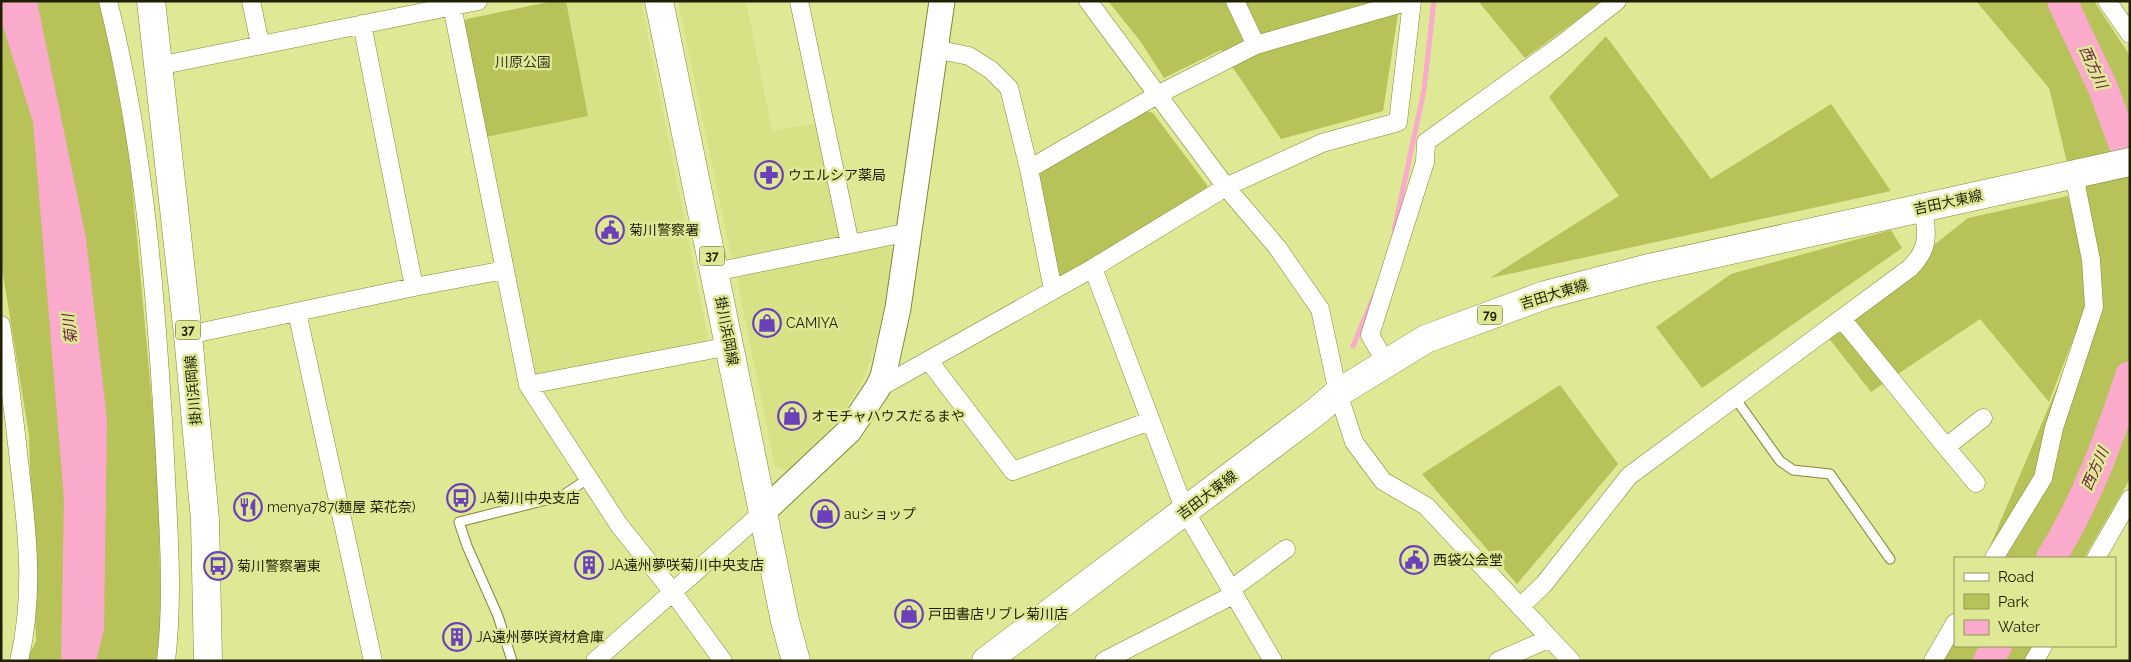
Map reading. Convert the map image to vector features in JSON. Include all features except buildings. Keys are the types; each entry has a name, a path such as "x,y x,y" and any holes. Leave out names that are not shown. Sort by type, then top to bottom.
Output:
{"main road":[{"name":"掛川浜岡線","path":"151,1 188,335 204,520 208,661"},
{"name":"掛川浜岡線","path":"659,1 710,266 730,346 785,621 796,661"},
{"name":"吉田大東線","path":"986,661 1338,393 1426,339 1545,295 1645,268 2130,162"}],"street":[{"path":"108,1 118,42 131,116 153,287 163,418 169,556 169,630 166,661"},
{"path":"251,1 260,44"},
{"path":"158,66 452,4 478,1"},
{"path":"799,1 850,244"},
{"path":"600,659 672,591 764,512 849,430 877,389 883,377 893,337 942,1"},
{"path":"1088,1 1226,187 1277,247 1320,309 1338,393 1354,442 1383,481 1426,506 1570,661"},
{"path":"1235,1 1256,45"},
{"path":"877,389 929,362 1093,268 1226,187 1322,143 1398,122 1411,1 1256,45 1158,95 1029,169"},
{"path":"1386,363 1370,335 1425,162 1426,142 1562,45 1617,1"},
{"path":"2107,1 2130,34"},
{"path":"452,4 528,385 619,525 672,591 723,661"},
{"path":"362,24 414,287"},
{"path":"934,49 969,56 991,70 1009,88 1029,169 1053,290"},
{"path":"1995,557 2043,478 2054,428 2094,307 2091,260 2081,174"},
{"path":"1520,607 1544,584 1629,476 1910,268 1921,257 1926,243 1924,207"},
{"path":"710,266 850,244 909,232"},
{"path":"1093,268 1185,511 1272,661"},
{"path":"188,335 414,287 505,270"},
{"path":"297,312 373,661"},
{"path":"1842,319 1976,483"},
{"path":"1,325 25,511 30,578 27,619 19,661"},
{"path":"528,385 603,367 730,346"},
{"path":"929,362 1013,471 1150,421"},
{"path":"1946,447 1983,418"},
{"path":"2097,557 2130,499"},
{"path":"1104,661 1232,593 1286,549"},
{"path":"1933,661 1954,625"},
{"path":"1498,661 1548,639"},
{"path":"2034,661 2042,647"}],"lane":[{"path":"1735,398 1780,461 1793,470 1830,474 1890,559"},
{"path":"512,661 498,616 467,546 459,522 562,496 589,478"}],"shaded area":[{"path":"566,1 641,1 708,338 703,344 538,377 533,371 486,137 588,116"},
{"path":"678,1 746,1 772,131 818,123 842,234 836,241 738,261 731,256"},
{"path":"885,244 893,250 884,310 874,349 861,384 842,414 819,443 789,471 775,467 737,280 742,272"}],"green space":[{"path":"1,1 101,1 129,151 158,468 161,624 156,661 26,661 36,641 29,435 1,262"},
{"name":"川原公園","path":"553,1 566,1 588,116 486,137 461,25 467,19"},
{"path":"1108,1 1400,1 1383,111 1281,139 1221,50 1164,78 1141,42"},
{"path":"1478,1 1603,1 1525,58"},
{"path":"1976,1 2094,1 2130,56 2130,479 2085,557 1985,557 2098,290 2049,88"},
{"path":"1606,36 1711,179 1831,104 1891,191 1490,278 1619,196 1549,97"},
{"path":"1146,111 1153,113 1207,185 1207,194 1062,277 1055,274 1036,179 1039,172"},
{"path":"2068,196 2092,290 2049,402 1980,319 1871,392 1824,332 1968,218"},
{"path":"1891,230 1902,248 1702,388 1656,327 1731,274"},
{"path":"1560,385 1618,464 1517,584 1422,474"},
{"path":"1954,633 1954,647 2032,647 2024,661 1938,661"}],"water":[{"name":"菊川","path":"1,1 37,1 86,238 107,419 104,630 96,661 61,661 64,499 33,122 1,20"}],"waterway":[{"path":"1394,231 1424,90 1434,1"},
{"name":"西方川","path":"2062,1 2103,88 2130,162"},
{"path":"1353,346 1375,294"},
{"name":"西方川","path":"2052,557 2064,537 2096,470 2130,376"},
{"name":"西方川","path":"1988,661 1996,647"}],"place":[{"name":"ウエルシア薬局","path":"769,175"},
{"name":"菊川警察署","path":"610,230"},
{"name":"CAMIYA","path":"767,323"},
{"name":"オモチャハウスだるまや","path":"792,416"},
{"name":"JA菊川中央支店","path":"461,498"},
{"name":"menya787(麺屋 菜花奈)","path":"248,507"},
{"name":"auショップ","path":"825,514"},
{"name":"西袋公会堂","path":"1414,560"},
{"name":"JA遠州夢咲菊川中央支店","path":"589,565"},
{"name":"菊川警察署東","path":"218,566"},
{"name":"戸田書店リブレ菊川店","path":"909,614"},
{"name":"JA遠州夢咲資材倉庫","path":"457,637"}]}
